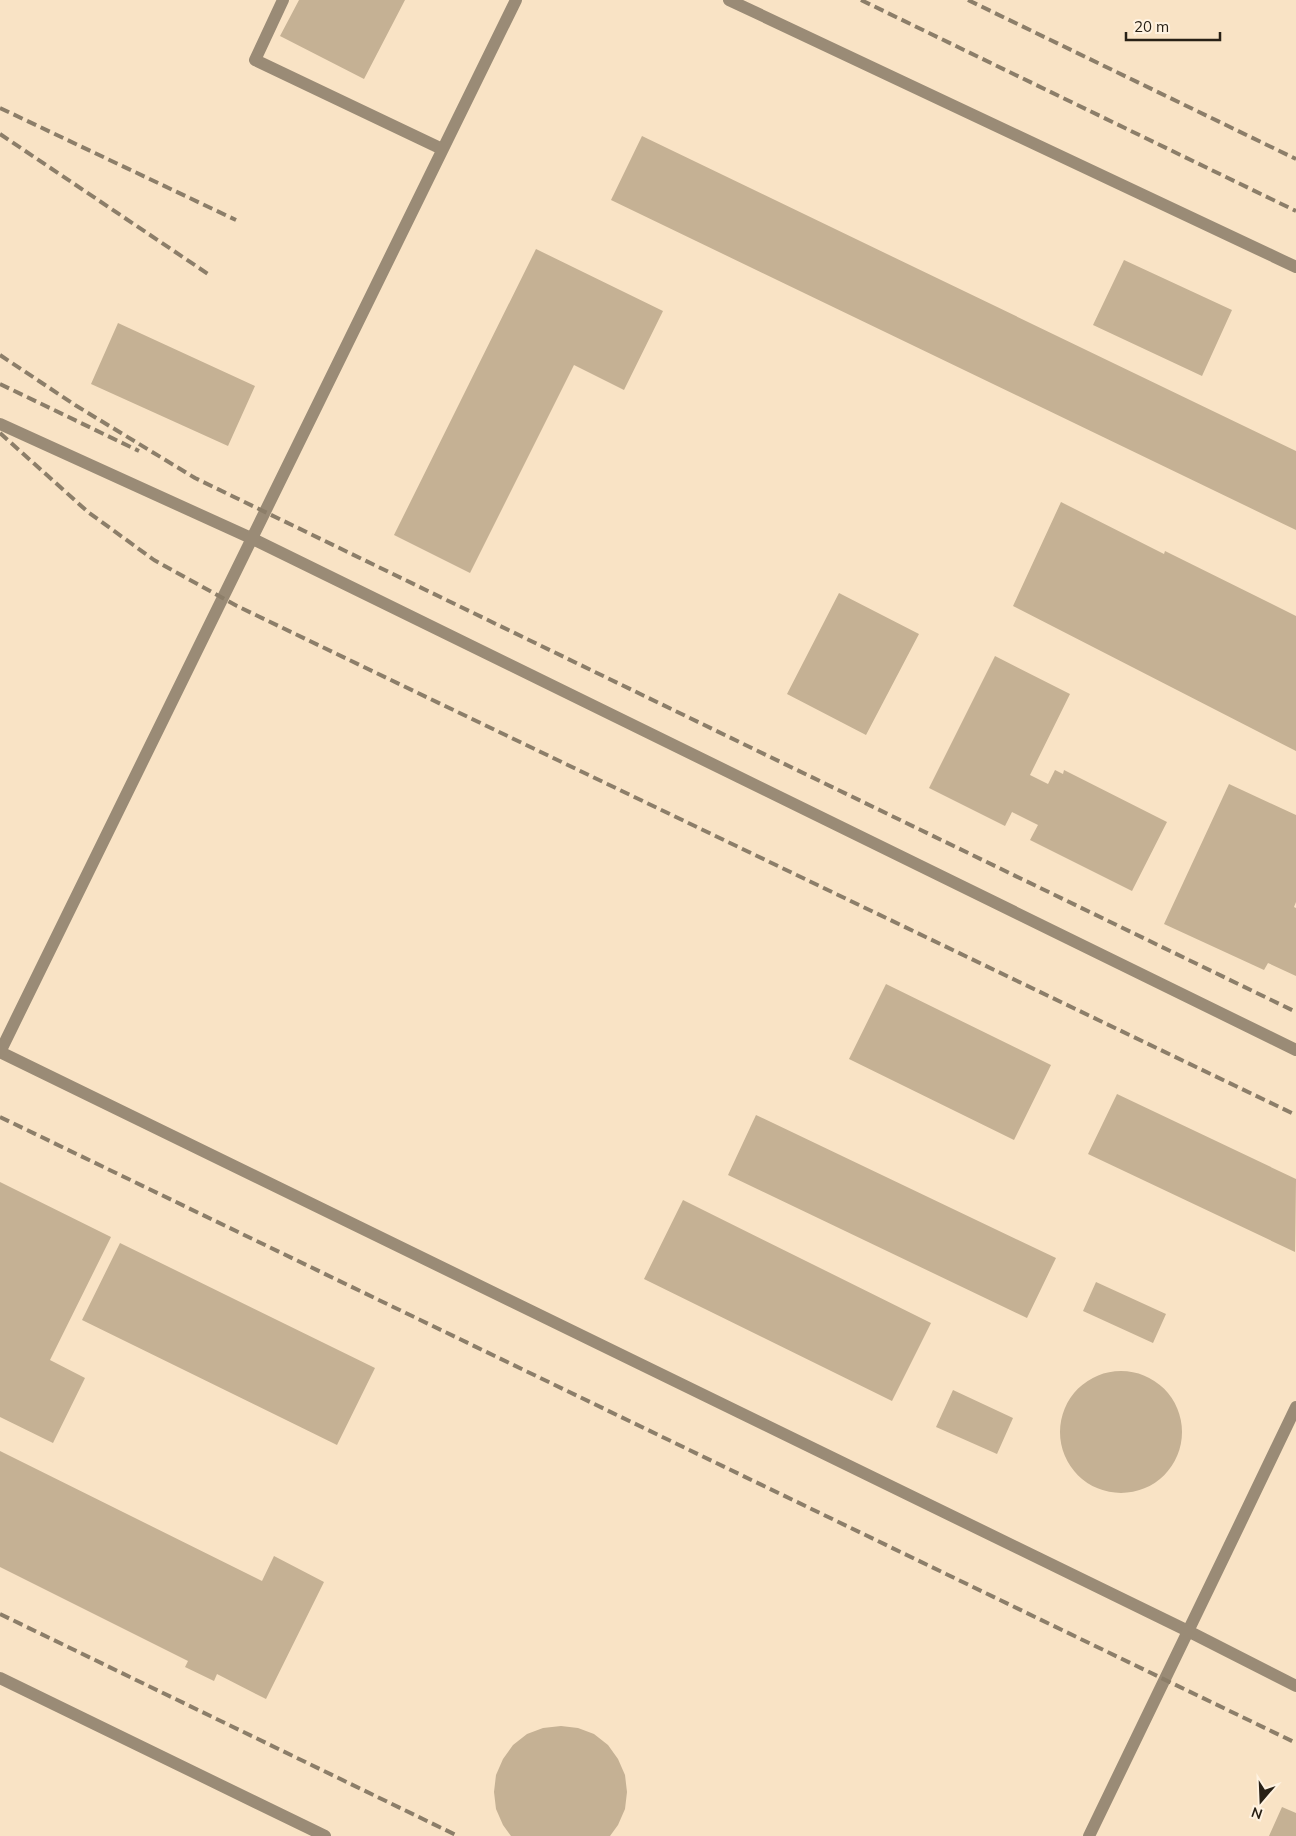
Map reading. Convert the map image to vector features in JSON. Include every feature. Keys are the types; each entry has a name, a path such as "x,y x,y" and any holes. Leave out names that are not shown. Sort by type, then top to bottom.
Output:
{"lane":[{"path":"283,0 255,60 442,149"},
{"path":"516,0 0,1052 1188,1630 1296,1686"},
{"path":"729,0 1296,267"},
{"path":"0,424 251,538 1296,1050"},
{"path":"1089,1836 1166,1680 1188,1630 1296,1407"},
{"path":"0,1678 325,1836"}],"building":[{"path":"299,0 405,0 364,79 280,36"},
{"path":"642,136 1296,451 1296,530 611,200"},
{"path":"536,249 663,311 624,390 574,365 470,573 394,535"},
{"path":"1124,260 1232,310 1202,376 1093,325"},
{"path":"118,323 255,386 228,446 91,384"},
{"path":"1061,502 1164,554 1165,551 1296,616 1296,751 1013,606"},
{"path":"839,593 919,634 866,735 787,694"},
{"path":"995,656 1070,694 1030,775 1048,784 1055,770 1063,774 1064,770 1167,822 1132,891 1030,840 1038,825 1012,812 1005,826 929,788"},
{"path":"1229,784 1296,815 1296,902 1294,907 1296,908 1296,976 1268,963 1264,970 1164,924"},
{"path":"886,984 1051,1065 1014,1140 849,1059"},
{"path":"1117,1094 1296,1179 1295,1252 1088,1154"},
{"path":"756,1115 1056,1258 1027,1318 728,1175"},
{"path":"0,1182 111,1237 50,1360 85,1378 53,1443 0,1417"},
{"path":"683,1200 931,1323 892,1401 644,1279"},
{"path":"120,1243 375,1368 337,1445 82,1320"},
{"path":"1096,1282 1166,1314 1153,1343 1083,1311"},
{"path":"1121,1371 1144,1376 1164,1389 1177,1409 1182,1432 1177,1455 1164,1475 1144,1488 1121,1493 1098,1488 1078,1475 1065,1455 1060,1432 1065,1409 1078,1389 1098,1376"},
{"path":"953,1390 1013,1418 997,1454 936,1427"},
{"path":"0,1451 262,1581 274,1556 324,1582 266,1699 217,1674 214,1681 185,1667 188,1661 0,1567"},
{"path":"561,1726 578,1728 594,1734 608,1745 618,1759 625,1775 627,1792 625,1809 618,1825 610,1836 511,1836 503,1825 496,1809 494,1792 496,1775 503,1759 513,1745 527,1734 543,1728"},
{"path":"1282,1807 1296,1813 1296,1836 1269,1836"}],"railway":[{"path":"861,0 1296,211"},
{"path":"968,0 1296,159"},
{"path":"0,108 236,220"},
{"path":"0,134 211,276"},
{"path":"0,355 75,405 195,478 1296,1012"},
{"path":"0,384 139,451"},
{"path":"0,433 88,512 154,560 237,606 1296,1115"},
{"path":"0,1117 1296,1743"},
{"path":"0,1614 458,1836"}]}
